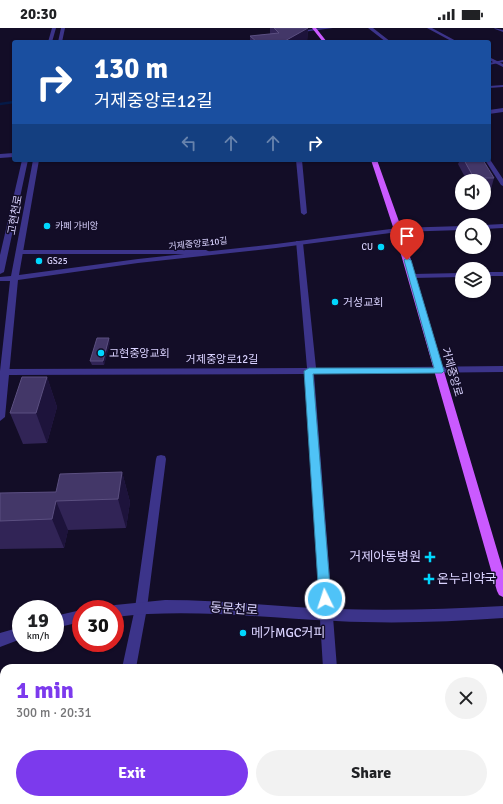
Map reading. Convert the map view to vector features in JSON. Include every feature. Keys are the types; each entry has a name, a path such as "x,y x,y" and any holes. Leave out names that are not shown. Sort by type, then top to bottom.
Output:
{"main road":[{"path":"314,29 323,40"},
{"name":"거제중앙로","path":"375,162 412,276 503,591"}],"street":[{"path":"51,40 54,28"},
{"path":"61,40 64,28"},
{"path":"289,33 331,28"},
{"path":"370,28 386,40"},
{"path":"428,28 452,40"},
{"path":"496,28 503,31"},
{"path":"491,59 503,66"},
{"path":"491,64 503,61"},
{"path":"491,87 503,86"},
{"path":"491,112 503,110"},
{"path":"0,156 12,155"},
{"name":"고현천로","path":"0,272 25,162"},
{"name":"고현천로","path":"0,417 14,278 36,162"},
{"path":"298,162 304,213"},
{"path":"489,162 503,184"},
{"path":"491,227 503,226"},
{"name":"거제중앙로10길","path":"0,279 206,252 299,243 398,230 455,228"},
{"path":"299,243 310,371 330,664"},
{"path":"20,252 206,252"},
{"path":"491,274 503,274"},
{"path":"412,276 455,275"},
{"name":"거제중앙로12길","path":"5,372 439,371 503,369"},
{"path":"130,664 141,608 161,459"},
{"name":"동문천로","path":"124,610 210,606 326,614 430,616 503,612"},
{"path":"0,640 12,636"}],"building":[{"path":"274,28 308,28 287,40 255,40 250,36 279,33"},
{"path":"465,162 484,162 494,178 491,178 491,174 472,174"},
{"name":"고현중앙교회","path":"97,338 109,338 103,361 90,361"},
{"path":"22,377 47,377 36,413 10,413"},
{"path":"122,472 118,499 56,501 52,519 0,521 0,493 56,492 60,474"}],"waterway":[{"path":"0,104 12,102"}],"place":[{"name":"카페 가비앙","path":"47,226"},
{"name":"CU","path":"381,247"},
{"name":"GS25","path":"39,261"},
{"name":"거성교회","path":"335,302"},
{"name":"고현중앙교회","path":"101,353"},
{"name":"거제아동병원","path":"430,557"},
{"name":"온누리약국","path":"429,579"},
{"name":"메가MGC커피","path":"243,633"}],"route":[{"path":"325,599 309,371 439,371 407,260"}]}
